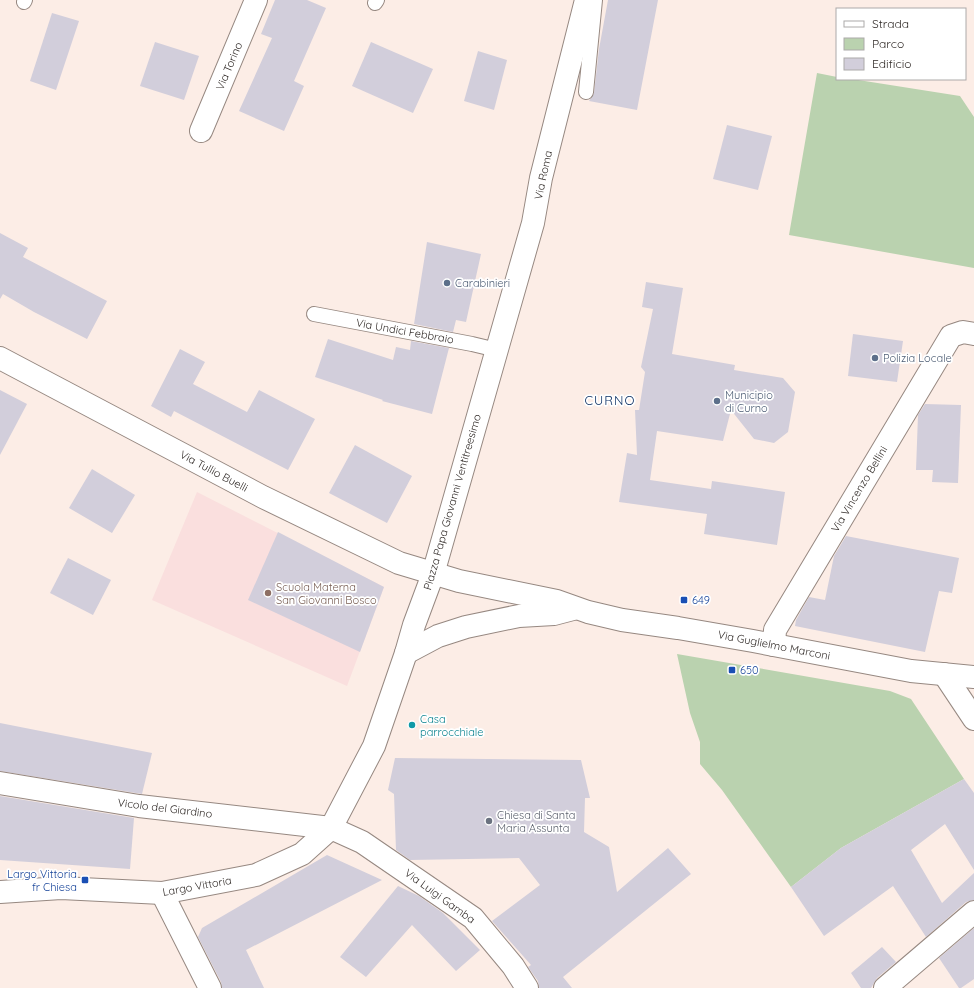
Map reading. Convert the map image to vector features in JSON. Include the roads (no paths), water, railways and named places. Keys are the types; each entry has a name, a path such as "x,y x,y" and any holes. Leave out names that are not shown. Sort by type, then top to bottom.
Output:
{"street":[{"name":"Via Torino","path":"201,131 256,0"},
{"name":"Via Roma","path":"497,350 533,223 541,178 586,0"},
{"name":"Via Vincenzo Bellini","path":"774,644 775,630 951,336 963,332 974,334"},
{"name":"Piazza Papa Giovanni Ventitreesimo","path":"406,653 414,625 433,574 497,350"},
{"name":"Via Tullio Buelli","path":"0,358 263,497 399,563 433,574"},
{"name":"Via Guglielmo Marconi","path":"433,574 459,581 557,601 576,608 622,620 774,644 911,672 974,677"},
{"name":"Via Guglielmo Marconi","path":"406,653 438,636 466,627 519,616 554,614 576,608"},
{"path":"331,828 374,746 406,653"},
{"path":"944,674 974,719"},
{"name":"Vicolo del Giardino","path":"0,783 139,806 331,828"},
{"name":"Largo Vittoria","path":"0,892 61,888 162,893 256,875 302,854 331,828"},
{"name":"Via Luigi Gamba","path":"331,828 362,842 473,918 513,966 526,988"},
{"path":"162,893 210,988"},
{"path":"885,988 974,912"}],"lane":[{"path":"586,92 595,0"},
{"name":"Via Undici Febbraio","path":"314,314 497,350"}],"place":[{"name":"Carabinieri","path":"447,283"},
{"name":"Polizia Locale","path":"875,358"},
{"name":"Municipio di Curno","path":"717,401"},
{"name":"Scuola Materna San Giovanni Bosco","path":"268,593"},
{"name":"649","path":"684,600"},
{"name":"650","path":"732,670"},
{"name":"Casa parrocchiale","path":"412,725"},
{"name":"Chiesa di Santa Maria Assunta","path":"489,821"},
{"name":"Largo Vittoria fr Chiesa","path":"85,880"}],"district":[{"name":"CURNO","path":"610,400"}]}
